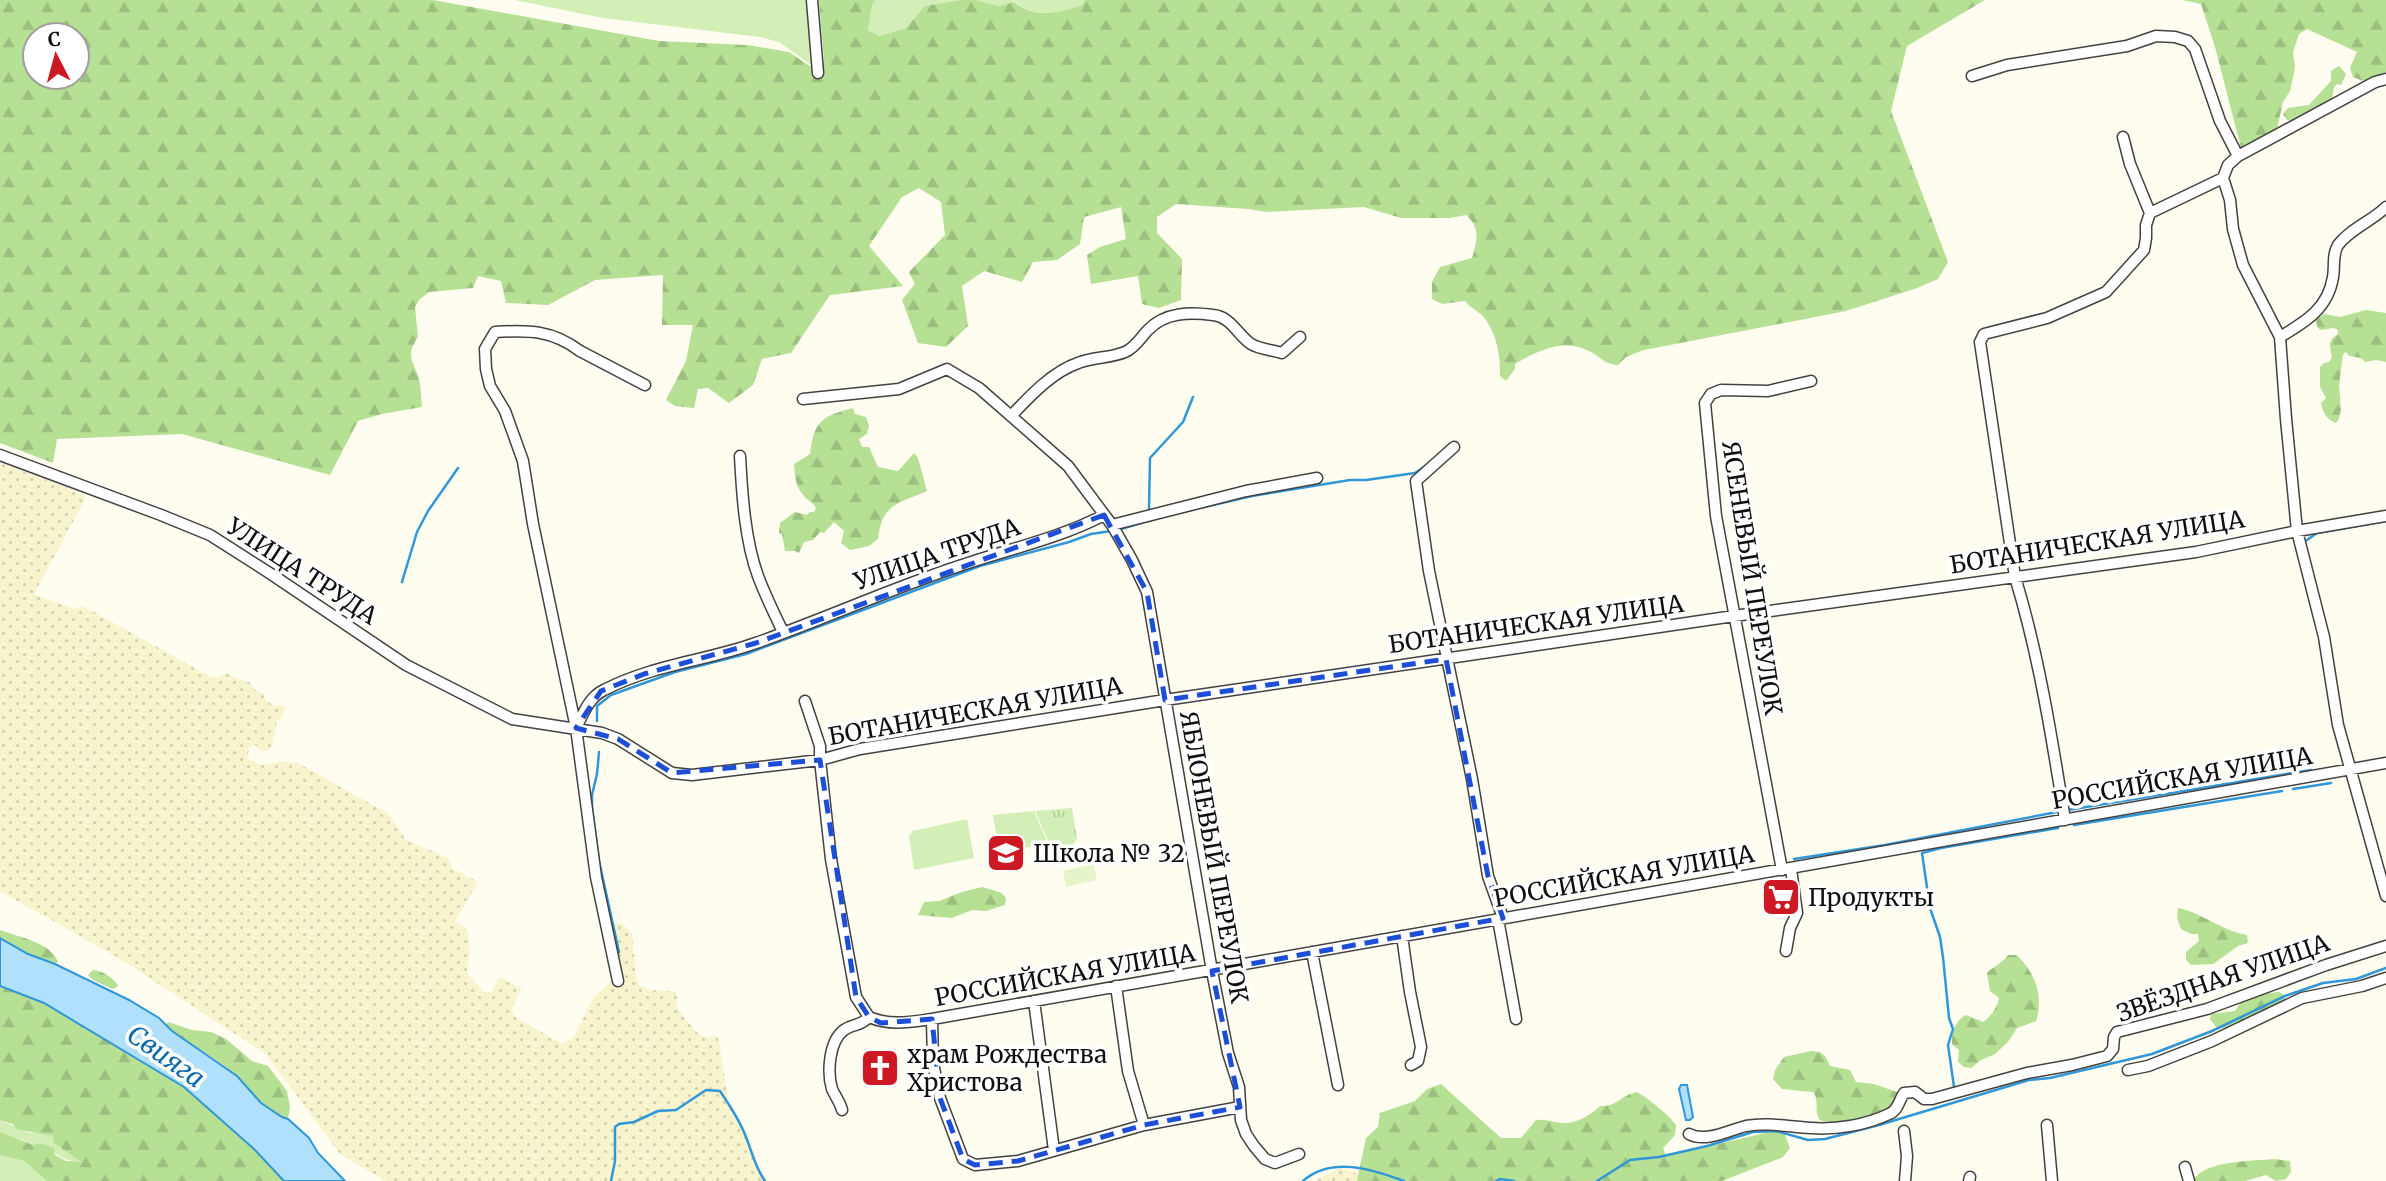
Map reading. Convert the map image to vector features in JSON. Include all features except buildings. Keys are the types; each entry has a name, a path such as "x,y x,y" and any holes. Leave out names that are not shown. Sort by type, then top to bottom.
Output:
{"street":[{"path":"812,0 818,72"},
{"path":"1972,76 2007,65 2127,46 2156,36 2189,41 2195,49 2220,121 2238,156"},
{"path":"2386,79 2375,82 2238,156 2228,165 2223,178 2230,200 2237,248 2280,337 2297,531 2324,637 2338,725 2386,896"},
{"path":"2065,820 2024,606 2015,577 1980,342 1983,334 2047,318 2106,292 2144,250 2150,213 2130,164 2123,137"},
{"path":"2150,213 2223,178"},
{"path":"2280,337 2312,317 2321,307 2332,285 2337,246 2386,207"},
{"path":"1011,416 1034,392 1066,369 1078,363 1124,352 1135,345 1149,328 1162,318 1175,314 1216,315 1226,320 1251,344 1282,353 1300,337"},
{"path":"618,981 596,877 576,728 533,524 523,461 505,411 490,386 485,349 495,332 531,330 570,344 645,385"},
{"name":"ЯБЛОНЕВЫЙ ПЕРЕУЛОК","path":"803,399 899,389 947,369 979,388 1068,466 1112,525 1147,592 1212,971 1228,1053 1239,1087 1241,1120 1246,1135 1265,1159 1275,1163 1299,1154"},
{"name":"ЯСЕНЕВЫЙ ПЕРЕУЛОК","path":"1786,951 1790,928 1797,914 1734,616 1716,516 1705,403 1711,394 1721,390 1768,391 1811,381"},
{"path":"1454,447 1416,481 1446,659 1472,779 1489,876 1501,918 1516,1019"},
{"name":"УЛИЦА ТРУДА","path":"0,455 161,514 210,536 407,665 512,719 576,728 618,739 672,773 692,775"},
{"path":"740,456 751,553 758,576 783,632"},
{"path":"1112,525 1246,491 1317,478"},
{"name":"УЛИЦА ТРУДА","path":"576,728 586,705 601,691 667,666 725,652 783,632 960,565 1084,526 1104,515"},
{"name":"БОТАНИЧЕСКАЯ УЛИЦА","path":"692,775 820,760 860,749 1165,700 2196,551 2386,516"},
{"path":"804,701 820,746 831,859 856,997 869,1017 863,1024 842,1031 833,1046 830,1067 832,1089 842,1110"},
{"name":"РОССИЙСКАЯ УЛИЦА","path":"869,1017 881,1023 893,1024 932,1019 2386,763"},
{"path":"1402,936 1421,1047 1418,1061 1411,1065"},
{"name":"ЗВЁЗДНАЯ УЛИЦА","path":"1689,1134 1702,1138 1748,1126 1770,1124 1824,1128 1863,1122 1891,1114 1904,1093 1915,1092 1924,1099 1932,1099 2035,1070 2072,1065 2107,1056 2113,1049 2113,1037 2117,1032 2207,1009 2386,946"},
{"path":"1312,953 1338,1085"},
{"name":"ЗВЁЗДНАЯ УЛИЦА","path":"2128,1070 2148,1066 2212,1041 2302,998 2362,986 2386,978"},
{"path":"1116,986 1128,1071 1144,1125"},
{"path":"1034,1001 1054,1150"},
{"path":"932,1019 933,1063 940,1098 963,1159 975,1165 1018,1161 1144,1125 1240,1107"},
{"path":"2047,1125 2052,1181"},
{"path":"1904,1131 1907,1156 1905,1181"},
{"path":"2185,1167 2189,1181"}],"highlighted area":[{"path":"1104,515 1147,592 1165,700 1446,659 1488,876 1503,918 1212,971 1240,1107 1144,1125 1018,1161 975,1165 963,1159 940,1098 932,1019 881,1023 869,1017 856,997 820,760 672,773 618,739 576,728 601,691 644,674 756,643"}],"shaded area":[{"path":"0,463 69,488 86,498 34,594 74,609 83,606 213,678 227,673 249,682 255,690 263,693 266,701 285,708 283,716 277,721 272,746 262,751 255,745 250,746 247,759 262,765 282,761 298,763 389,814 406,840 448,858 452,868 478,882 455,922 468,930 470,954 467,972 483,992 492,992 498,979 502,978 521,989 512,1008 514,1016 562,1044 573,1038 594,997 612,980 621,977 610,923 623,924 632,934 639,985 650,990 676,992 678,1009 695,1031 703,1037 718,1037 729,1104 747,1132 760,1170 769,1181 386,1181 340,1154 266,1054 122,960 0,891"},
{"path":"1340,1168 1381,1181 1314,1181"}],"green space":[{"path":"0,0 433,0 659,41 747,45 789,52 814,69 824,60 819,0 875,0 868,30 879,36 906,28 925,6 960,0 976,0 999,6 1014,2 1031,11 1047,13 1081,6 1085,0 1985,0 1907,46 1891,111 1948,262 1938,279 1846,311 1644,350 1626,357 1618,365 1610,364 1579,347 1550,348 1515,364 1515,369 1506,381 1500,376 1496,340 1484,317 1465,301 1442,304 1432,299 1432,282 1440,267 1472,258 1476,230 1466,215 1450,218 1401,218 1364,207 1267,212 1176,204 1157,217 1157,233 1182,259 1181,300 1159,308 1142,304 1138,276 1091,284 1087,255 1100,247 1126,239 1121,207 1084,217 1080,244 1057,260 1033,262 1022,282 984,271 962,286 968,326 946,347 918,343 902,300 915,284 909,272 945,235 941,202 919,188 902,197 869,246 903,286 830,295 791,353 762,359 753,385 729,403 708,388 698,389 694,408 675,406 666,400 686,361 693,325 662,325 663,275 595,280 548,305 506,303 501,281 478,276 473,288 429,292 415,307 418,337 411,354 420,382 422,407 358,421 330,475 182,434 57,439 53,463 0,443"},
{"path":"515,0 812,0 817,69 779,42 760,37 603,18"},
{"path":"875,0 960,0 925,6 906,28 878,36 868,30"},
{"path":"976,0 1085,0 1081,6 1039,13 1015,2 999,6"},
{"path":"2183,0 2386,0 2386,72 2363,81 2353,77 2350,68 2357,52 2307,29 2299,34 2293,52 2295,68 2277,129 2241,148 2201,4"},
{"path":"2339,66 2346,74 2341,85 2334,87 2332,99 2293,122 2287,120 2283,114 2288,108 2309,105 2331,81 2331,71"},
{"path":"2366,310 2386,313 2386,362 2365,362 2361,358 2349,356 2346,352 2343,354 2339,385 2341,410 2335,423 2325,415 2321,403 2326,398 2320,387 2320,367 2332,357 2330,344 2338,330 2320,330 2316,320 2324,314 2340,317"},
{"path":"853,408 855,414 866,417 869,426 867,434 859,439 862,447 869,447 878,467 898,471 914,453 918,458 927,491 899,503 887,512 878,539 869,546 850,550 841,543 844,531 834,522 824,533 820,532 813,540 804,542 799,553 785,551 782,534 779,533 780,523 795,512 807,515 816,508 799,488 794,464 810,454 814,434 821,422 827,417"},
{"path":"1072,808 1077,839 1059,863 1052,864 1048,841 1035,811"},
{"path":"1034,811 1048,844 999,852 993,815"},
{"path":"967,819 974,858 914,870 909,836 913,831"},
{"path":"1093,864 1097,880 1066,887 1063,871"},
{"path":"982,887 1002,893 1006,898 1005,905 986,911 972,910 952,918 918,915 924,902 939,901"},
{"path":"2178,908 2247,935 2248,943 2238,946 2213,964 2191,965 2186,960 2186,952 2199,941 2198,934 2181,929 2177,918"},
{"path":"0,930 41,945 54,955 58,962 55,964 28,954 0,938"},
{"path":"2008,955 2017,955 2033,977 2039,1003 2036,1021 2017,1028 2008,1042 1995,1054 1971,1068 1964,1067 1958,1062 1959,1050 1952,1044 1955,1027 1966,1015 1983,1022 1991,1015 1999,998 1990,991 1987,973"},
{"path":"93,970 110,977 117,987 112,989 93,980 88,975"},
{"path":"0,986 44,1003 184,1087 254,1149 284,1181 47,1181 24,1161 0,1155 0,1132 33,1145 40,1143 54,1148 55,1155 66,1161 81,1162 54,1143 53,1136 16,1129 13,1124 0,1120"},
{"path":"2279,992 2285,996 2284,1002 2224,1028 2216,1027 2210,1019 2211,1014 2235,1011 2241,1002 2254,995"},
{"path":"168,1022 192,1030 211,1032 226,1039 252,1061 268,1066 287,1091 290,1107 288,1119 272,1112 237,1076 172,1031 166,1025"},
{"path":"1811,1051 1824,1055 1830,1066 1850,1070 1856,1082 1874,1084 1897,1092 1902,1103 1886,1112 1864,1118 1821,1121 1813,1092 1782,1089 1773,1079 1775,1070 1784,1057"},
{"path":"1441,1084 1501,1138 1521,1138 1536,1120 1574,1122 1600,1106 1611,1105 1637,1092 1658,1107 1676,1125 1675,1135 1663,1148 1666,1156 1765,1133 1771,1128 1783,1130 1790,1148 1783,1157 1722,1181 1357,1181 1366,1138 1378,1127 1380,1113 1415,1101 1427,1089"},
{"path":"0,1120 30,1133 40,1132 53,1136 55,1143 82,1163 63,1158 41,1143 33,1145 0,1132"},
{"path":"0,1155 24,1161 47,1181 0,1181"},
{"path":"2275,1159 2290,1161 2291,1172 2286,1179 2276,1181 2266,1175 2245,1181 2193,1181 2199,1174 2218,1165"}],"water":[{"name":"Свияга","path":"0,938 28,954 129,1000 159,1018 172,1031 237,1076 261,1103 288,1119 309,1138 318,1153 345,1181 284,1181 254,1149 184,1087 44,1003 0,986"},
{"path":"1681,1085 1687,1085 1693,1117 1690,1120 1686,1120 1679,1089"}],"waterway":[{"path":"1149,509 1150,458 1183,422 1193,397"},
{"path":"1157,518 1252,496 1350,480 1415,473 1430,463"},
{"path":"402,582 417,532 458,468"},
{"path":"1121,529 1151,520"},
{"path":"2307,540 2317,533 2386,521"},
{"path":"597,721 597,706 611,695 675,672 746,654 980,566 1091,534 1111,531"},
{"path":"599,752 592,808 599,861 619,952"},
{"path":"2068,810 2311,770"},
{"path":"2293,789 2331,783"},
{"path":"2074,825 2282,791"},
{"path":"1794,859 1885,845 2057,812"},
{"path":"1954,1087 1948,1045 1953,1029 1949,1018 1940,937 1930,908 1922,853 2058,828"},
{"path":"1597,1181 1630,1160 1659,1157 1753,1132 1776,1131 1808,1140 1825,1139 2029,1080 2050,1078 2152,1054 2212,1031 2285,996 2323,983 2356,979 2386,968"},
{"path":"611,1181 615,1161 615,1127 658,1111 676,1110 706,1090 720,1091 741,1125 765,1181"},
{"path":"1303,1181 1314,1173 1339,1167 1379,1172 1404,1181"},
{"path":"1496,1181 1514,1181"}],"place":[{"name":"Школа № 32","path":"1006,853"},
{"name":"Продукты","path":"1781,897"},
{"name":"храм Рождества Христова","path":"880,1068"}]}
